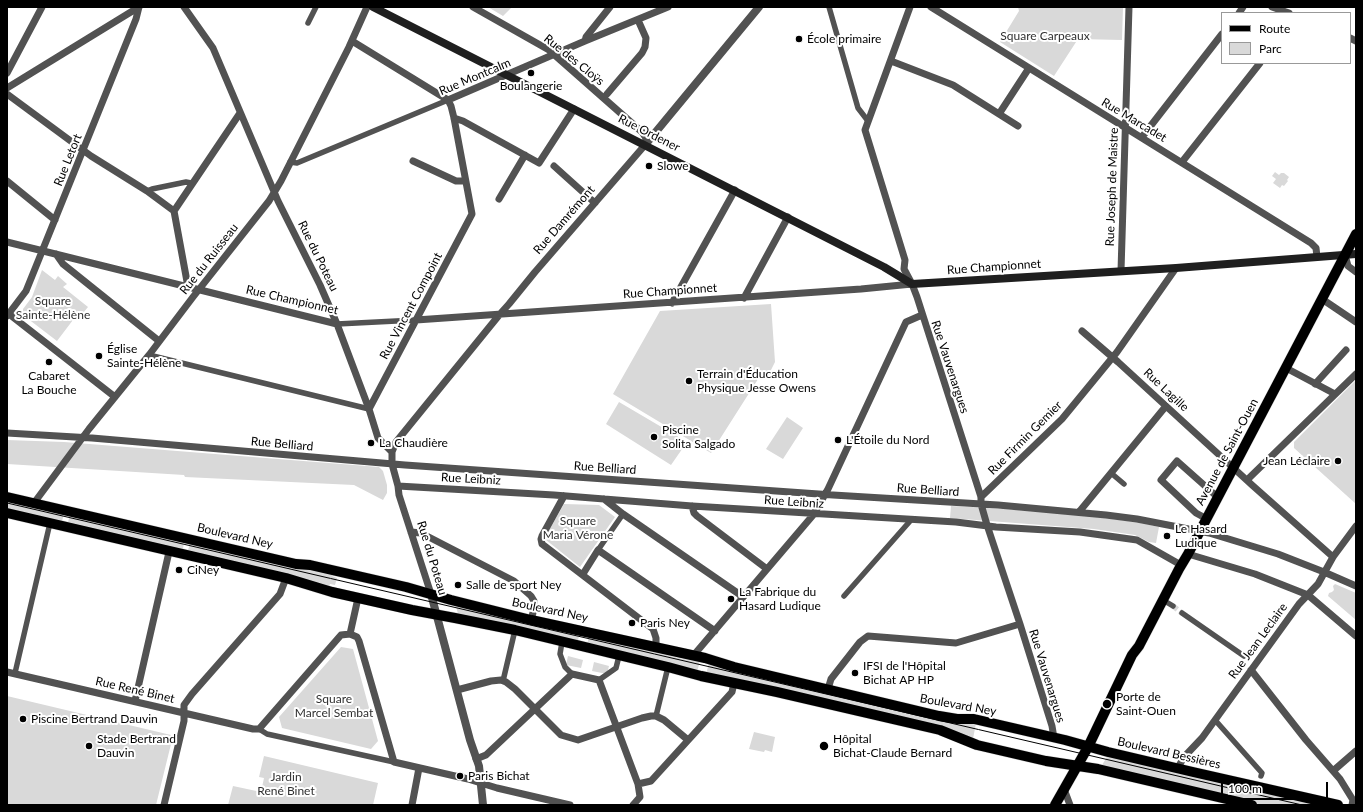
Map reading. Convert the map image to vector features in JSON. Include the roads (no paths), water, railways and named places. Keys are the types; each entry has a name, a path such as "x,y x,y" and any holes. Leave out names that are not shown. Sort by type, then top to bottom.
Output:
{"main road":[{"name":"Rue Ordener","path":"373,7 788,217 890,270 912,284"},
{"name":"Avenue de Saint-Ouen","path":"1055,805 1088,747 1125,670 1207,519 1356,234"},
{"name":"Rue Championnet","path":"912,284 1176,268 1356,254"},
{"name":"Boulevard Ney","path":"7,497 34,502 296,564 310,565 390,583 531,620 705,658 734,667 939,716 958,719 974,719 1088,747"},
{"path":"7,513 169,552 286,578 317,588 358,598 514,630 701,676 940,730 977,745 1053,763 1098,769 1252,805"},
{"name":"Boulevard Bessières","path":"1088,747 1338,805"}],"street":[{"path":"7,73 42,7"},
{"path":"7,88 140,7"},
{"name":"Rue Letort","path":"8,315 26,291 140,7"},
{"name":"Rue du Poteau","path":"184,7 213,48 274,192 320,285 337,324 369,409 378,438 392,452 392,464 399,495 431,594 479,766 484,805"},
{"path":"308,23 316,7"},
{"name":"Rue du Ruisseau","path":"34,502 269,201 352,41 367,7"},
{"name":"Rue des Cloÿs","path":"473,7 517,31 554,55 642,132 646,138 645,145"},
{"path":"585,41 586,37 610,7"},
{"name":"Rue Montcalm","path":"290,162 297,163 668,7"},
{"name":"Rue Damrémont","path":"392,452 396,442 500,314 645,145 759,7"},
{"path":"829,7 858,108 868,121"},
{"path":"868,121 910,7"},
{"name":"Rue Marcadet","path":"931,7 1314,245 1317,258"},
{"name":"Rue Joseph de Maistre","path":"1121,271 1129,7"},
{"path":"1272,7 1286,12"},
{"path":"607,94 642,54 646,38 638,20"},
{"path":"1142,137 1221,35"},
{"path":"352,41 448,100 454,118 466,181 456,181 413,161"},
{"path":"891,61 953,85 1018,126"},
{"path":"1182,162 1259,64"},
{"path":"999,114 1029,68"},
{"path":"7,94 83,150 174,210"},
{"path":"454,118 539,163 574,109"},
{"path":"188,287 174,210 240,113"},
{"name":"Rue Vauvenargues","path":"868,121 865,130 905,260 904,269 912,284 922,315 981,500 987,525 1020,624 1054,738"},
{"path":"499,199 526,156"},
{"path":"554,166 595,203"},
{"path":"7,181 55,220"},
{"name":"Rue Vincent Compoint","path":"369,409 472,214 466,181"},
{"path":"147,192 152,189 186,182 191,183"},
{"path":"672,303 735,190"},
{"path":"744,298 788,217"},
{"name":"Rue Championnet","path":"7,242 337,324 744,298 912,284"},
{"path":"56,254 63,264 159,341"},
{"path":"1344,255 1348,266 1356,272"},
{"name":"Rue Firmin Gemier","path":"981,500 1062,419 1113,357 1176,268"},
{"path":"1322,299 1356,322"},
{"path":"8,315 115,397"},
{"path":"693,656 814,514 825,494 906,322 922,315"},
{"name":"Rue Lagille","path":"1082,331 1113,357 1333,557"},
{"path":"1315,384 1346,350"},
{"path":"149,355 369,409"},
{"path":"1286,368 1335,394"},
{"path":"1247,480 1356,374"},
{"path":"1079,512 1166,406"},
{"name":"Rue Belliard","path":"7,433 81,441 825,494 981,500 1132,518 1200,531 1278,554 1356,586"},
{"path":"1207,519 1196,513 1161,480 1177,461 1218,496"},
{"path":"1111,473 1124,484"},
{"name":"Rue Leibniz","path":"398,486 1080,532 1137,540 1181,565"},
{"path":"564,496 541,539 542,544 653,628 656,638 656,647"},
{"path":"604,499 623,514 739,594 742,598"},
{"path":"692,506 694,513 697,516 767,569"},
{"path":"583,574 623,514"},
{"path":"844,596 912,520"},
{"path":"15,674 50,523"},
{"name":"Rue Jean Leclaire","path":"1178,769 1184,757 1202,738 1299,604 1318,584 1333,557 1356,526"},
{"path":"411,532 421,533 514,581 531,596 534,601 534,610 531,620"},
{"path":"598,550 715,631"},
{"path":"135,701 169,552"},
{"path":"1188,554 1255,574 1308,595 1356,636"},
{"path":"164,805 184,721 184,705 280,594 286,578"},
{"path":"350,634 358,598"},
{"path":"1163,600 1173,606"},
{"path":"1182,613 1244,656"},
{"path":"828,689 831,679 860,642 868,636 956,643 1020,624"},
{"path":"503,681 514,630"},
{"path":"394,762 359,641 350,634 341,635 259,729 268,734 394,762 566,804"},
{"path":"562,642 560,654 565,667 572,674 599,680 616,668 619,656"},
{"path":"656,716 668,667"},
{"path":"1251,670 1306,740 1333,771 1353,800 1352,805"},
{"name":"Rue René Binet","path":"7,672 184,712 246,728 259,729"},
{"path":"476,759 486,755 572,674"},
{"path":"599,680 638,784 640,797 633,805"},
{"path":"457,690 491,681 503,681 513,686 561,735 578,740 642,718 656,716 664,720 688,740"},
{"path":"638,784 651,781 732,692 734,683"},
{"path":"1215,720 1262,773 1261,776"},
{"path":"1333,771 1356,751"},
{"path":"412,805 419,768"},
{"path":"1064,789 1070,805"}],"tunnel":[{"path":"1173,606 1182,613"}],"tram line":[{"path":"7,503 1302,805"}],"place":[{"name":"École primaire","path":"799,39"},
{"name":"Boulangerie","path":"531,73"},
{"name":"Slowe","path":"649,166"},
{"name":"Église Sainte-Hélène","path":"99,356"},
{"name":"Cabaret La Bouche","path":"49,362"},
{"name":"Terrain d'Éducation Physique Jesse Owens","path":"689,381"},
{"name":"Piscine Solita Salgado","path":"654,437"},
{"name":"L'Étoile du Nord","path":"838,440"},
{"name":"La Chaudière","path":"371,443"},
{"name":"Jean Léclaire","path":"1338,461"},
{"name":"Le Hasard Ludique","path":"1167,536"},
{"name":"CiNey","path":"179,570"},
{"name":"Salle de sport Ney","path":"458,585"},
{"name":"La Fabrique du Hasard Ludique","path":"731,599"},
{"name":"Paris Ney","path":"632,623"},
{"name":"IFSI de l'Hôpital Bichat AP HP","path":"855,673"},
{"name":"Porte de Saint-Ouen","path":"1107,704"},
{"name":"Piscine Bertrand Dauvin","path":"23,719"},
{"name":"Stade Bertrand Dauvin","path":"89,746"},
{"name":"Hôpital Bichat-Claude Bernard","path":"824,746"},
{"name":"Paris Bichat","path":"460,776"}],"park label":[{"name":"Square Carpeaux","path":"1045,36"},
{"name":"Square Sainte-Hélène","path":"53,308"},
{"name":"Square Maria Vérone","path":"578,528"},
{"name":"Square Marcel Sembat","path":"334,706"},
{"name":"Jardin René Binet","path":"286,784"}]}
